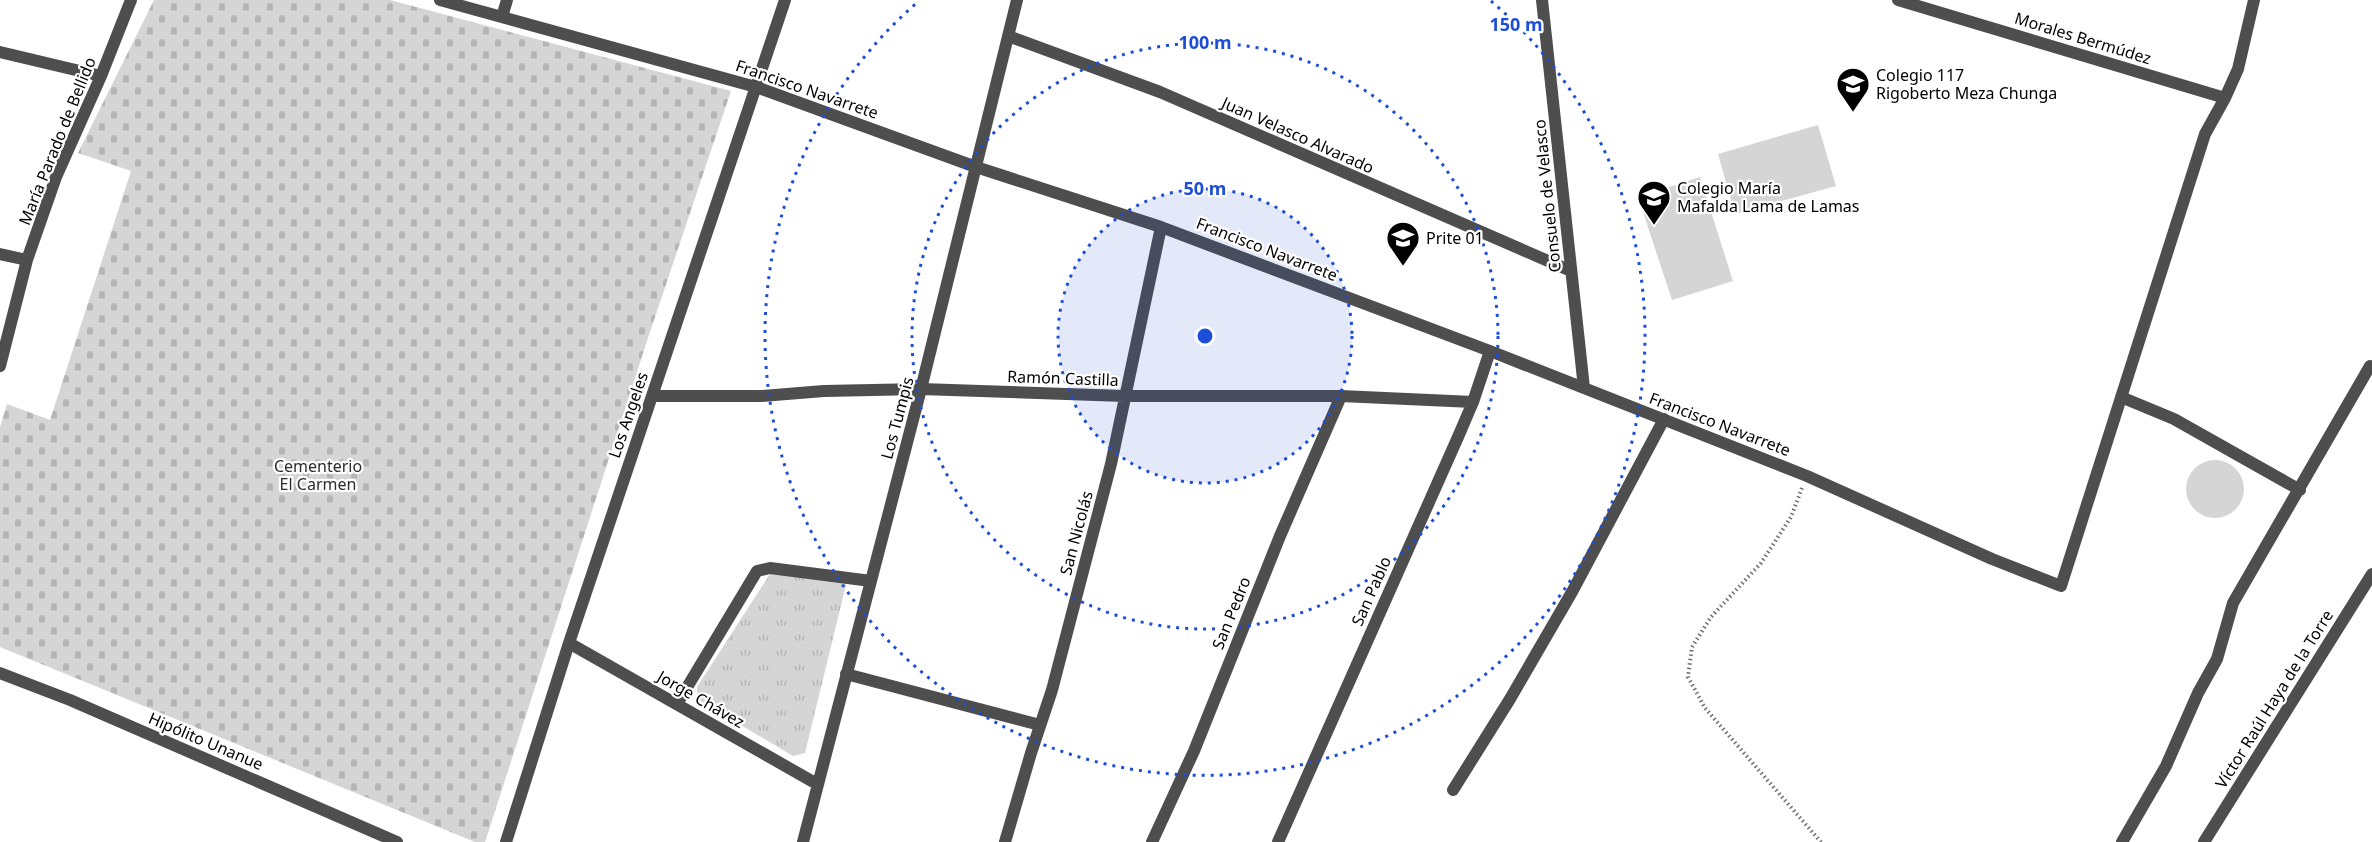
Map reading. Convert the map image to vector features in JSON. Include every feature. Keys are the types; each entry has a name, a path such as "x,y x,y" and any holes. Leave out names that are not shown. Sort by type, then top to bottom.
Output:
{"street":[{"name":"María Parado de Bellido","path":"0,366 27,260 56,177 102,76 131,0"},
{"name":"Francisco Navarrete","path":"440,0 756,87 976,166 1161,227 1490,351 1807,476 1992,559 2061,586 2121,397"},
{"path":"502,17 507,0"},
{"name":"Los Angeles","path":"506,842 569,643 785,0"},
{"name":"Los Tumpis","path":"803,842 921,389 1017,0"},
{"name":"Consuelo de Velasco","path":"1542,0 1584,388"},
{"name":"Morales Bermúdez","path":"1898,0 2225,98"},
{"path":"2254,0 2238,69 2205,134 2121,397 2174,419 2300,490"},
{"name":"Juan Velasco Alvarado","path":"1008,36 1160,92 1572,272"},
{"path":"0,52 102,76"},
{"name":"San Nicolás","path":"1005,842 1052,690 1111,464 1161,227"},
{"path":"0,254 27,260"},
{"path":"0,308 13,311"},
{"name":"San Pablo","path":"1278,842 1473,402 1490,351"},
{"path":"2122,842 2166,766 2198,693 2217,659 2233,603 2370,366"},
{"name":"Ramón Castilla","path":"652,396 762,396 824,391 921,389 1124,396 1341,396 1473,402"},
{"name":"San Pedro","path":"1152,842 1194,751 1280,536 1341,396"},
{"path":"1453,790 1510,699 1572,592 1664,419"},
{"path":"677,704 757,571 770,568 871,581"},
{"name":"Víctor Raúl Haya de la Torre","path":"2204,842 2372,574"},
{"name":"Jorge Chávez","path":"569,643 817,784"},
{"name":"Hipólito Unanue","path":"0,673 81,705 397,842"},
{"path":"846,674 1040,725"}],"path":[{"path":"1807,476 1791,517 1761,563 1711,617 1692,647 1688,677 1705,708 1821,842"}],"green space":[{"name":"Cementerio El Carmen","path":"154,0 390,0 731,91 646,344 485,842 475,842 0,647 0,427 7,404 50,420 131,171 78,153"},
{"path":"1818,125 1836,186 1735,214 1718,154"},
{"path":"1700,177 1733,281 1672,300 1638,197"},
{"path":"2209,460 2221,460 2236,468 2244,483 2244,495 2236,510 2221,518 2209,518 2194,510 2186,495 2186,483 2194,468"},
{"path":"770,574 844,580 846,585 805,753 793,756 697,699 697,687"}],"place":[{"name":"Colegio 117 Rigoberto Meza Chunga","path":"1853,113"},
{"name":"Colegio María Mafalda Lama de Lamas","path":"1654,226"},
{"name":"Prite 01","path":"1403,267"}]}
